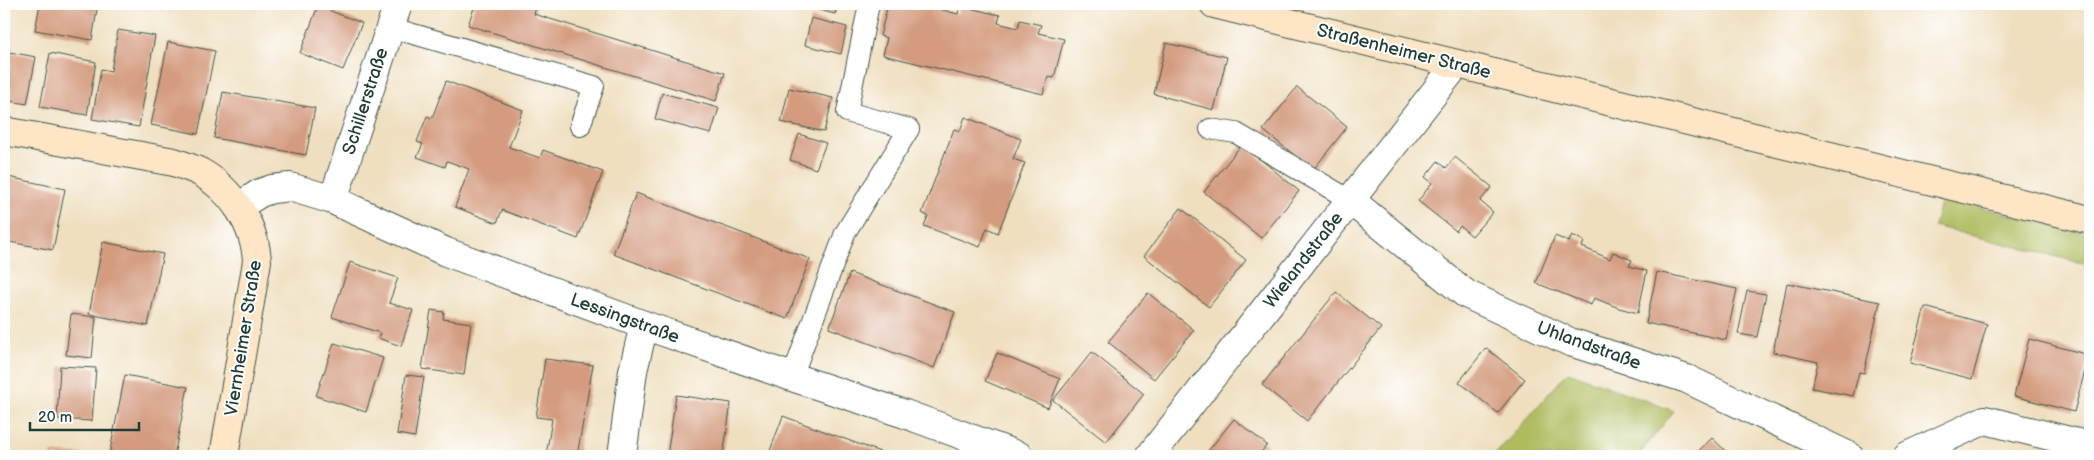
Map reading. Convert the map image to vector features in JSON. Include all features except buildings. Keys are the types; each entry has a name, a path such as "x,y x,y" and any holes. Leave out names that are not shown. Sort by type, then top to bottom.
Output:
{"street":[{"name":"Straßenheimer Straße","path":"1214,4 2090,220"},
{"name":"Schillerstraße","path":"333,200 394,15"},
{"name":"Wielandstraße","path":"1150,456 1456,65"},
{"name":"Viernheimer Straße","path":"4,131 174,162 199,172 222,187 238,207 256,245 257,261 224,456"},
{"name":"Lessingstraße","path":"238,207 260,193 272,189 290,187 333,200 446,252 644,325 905,414 1019,456"},
{"name":"Uhlandstraße","path":"1350,200 1466,294 1570,342 1687,379 1849,456"},
{"path":"622,456 633,370 644,325"},
{"path":"1907,456 1984,420 2090,446"}],"lane":[{"path":"792,377 845,232 909,129 846,112 869,4"},
{"path":"394,15 594,86 580,126"},
{"path":"1210,128 1236,133 1350,200"}],"green space":[{"path":"1941,198 2090,234 2090,265 1934,226"},
{"path":"1568,372 1674,411 1638,456 1494,456"}]}
